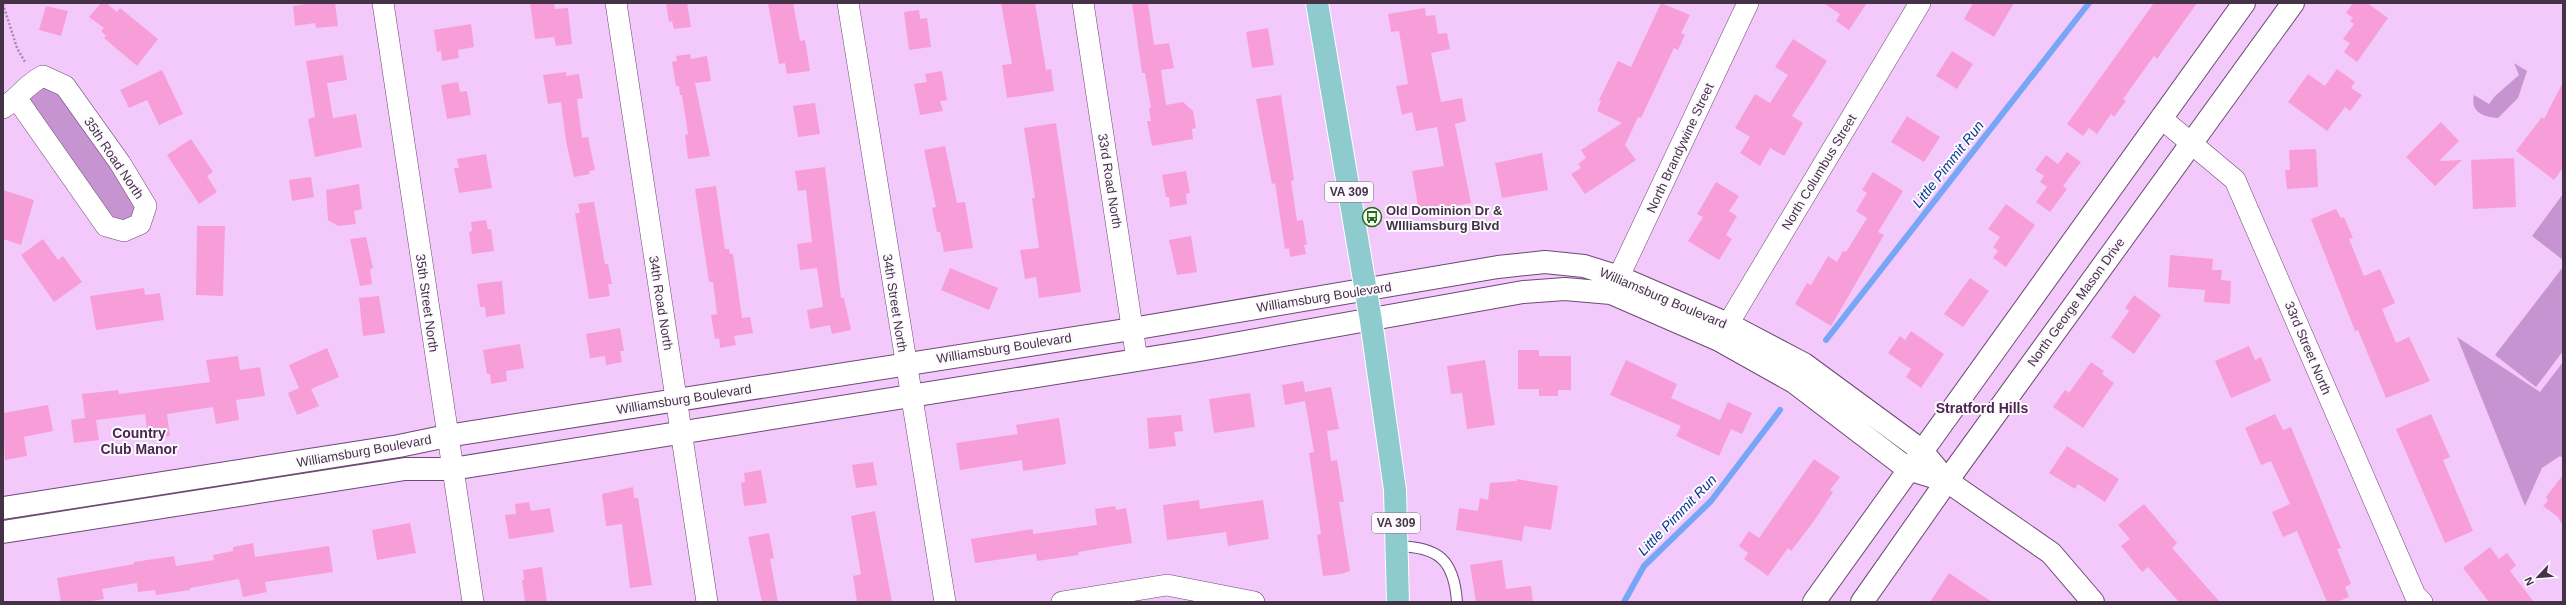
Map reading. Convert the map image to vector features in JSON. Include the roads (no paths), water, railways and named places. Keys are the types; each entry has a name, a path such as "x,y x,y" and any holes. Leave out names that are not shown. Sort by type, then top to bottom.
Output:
{"main road":[{"name":"VA 309","path":"1317,3 1371,321 1395,490 1398,602"},
{"path":"1814,602 1921,450 2244,3"},
{"name":"North George Mason Drive","path":"1862,602 1947,481 2293,3"},
{"name":"Williamsburg Boulevard","path":"3,508 399,446 447,436 1132,329 1366,290 1498,266 1545,262 1584,266 1615,285 1723,332 1804,364 1921,450 1947,481 2051,553 2093,602"},
{"name":"Williamsburg Boulevard","path":"3,532 405,469 452,469 681,431 910,397 1371,321 1523,292 1615,285"},
{"name":"Williamsburg Boulevard","path":"1723,332 1794,382 1908,469 1947,481"}],"street":[{"name":"35th Street North","path":"383,3 473,602"},
{"name":"34th Road North","path":"616,3 707,602"},
{"name":"34th Street North","path":"848,3 904,364 945,602"},
{"name":"33rd Road North","path":"1083,3 1137,360"},
{"name":"North Brandywine Street","path":"1615,285 1748,3"},
{"name":"North Columbus Street","path":"1723,332 1920,3"},
{"name":"35th Road North","path":"43,76 65,86 120,163 146,206 140,224 124,231 106,226 10,104 28,84 43,76"},
{"name":"33rd Street North","path":"2161,118 2235,180 2415,595 2422,602"},
{"path":"1062,602 1167,585 1254,602"}],"lane":[{"path":"1397,546 1419,547 1435,552 1448,565 1456,585 1457,602"}],"waterway":[{"name":"Little Pimmit Run","path":"1826,340 2089,3"},
{"name":"Little Pimmit Run","path":"1624,602 1644,566 1711,501 1780,410"}],"place":[{"name":"Old Dominion Dr & WIlliamsburg Blvd","path":"1372,217"}],"district":[{"name":"Stratford Hills","path":"1982,408"},
{"name":"Country Club Manor","path":"139,442"}]}
